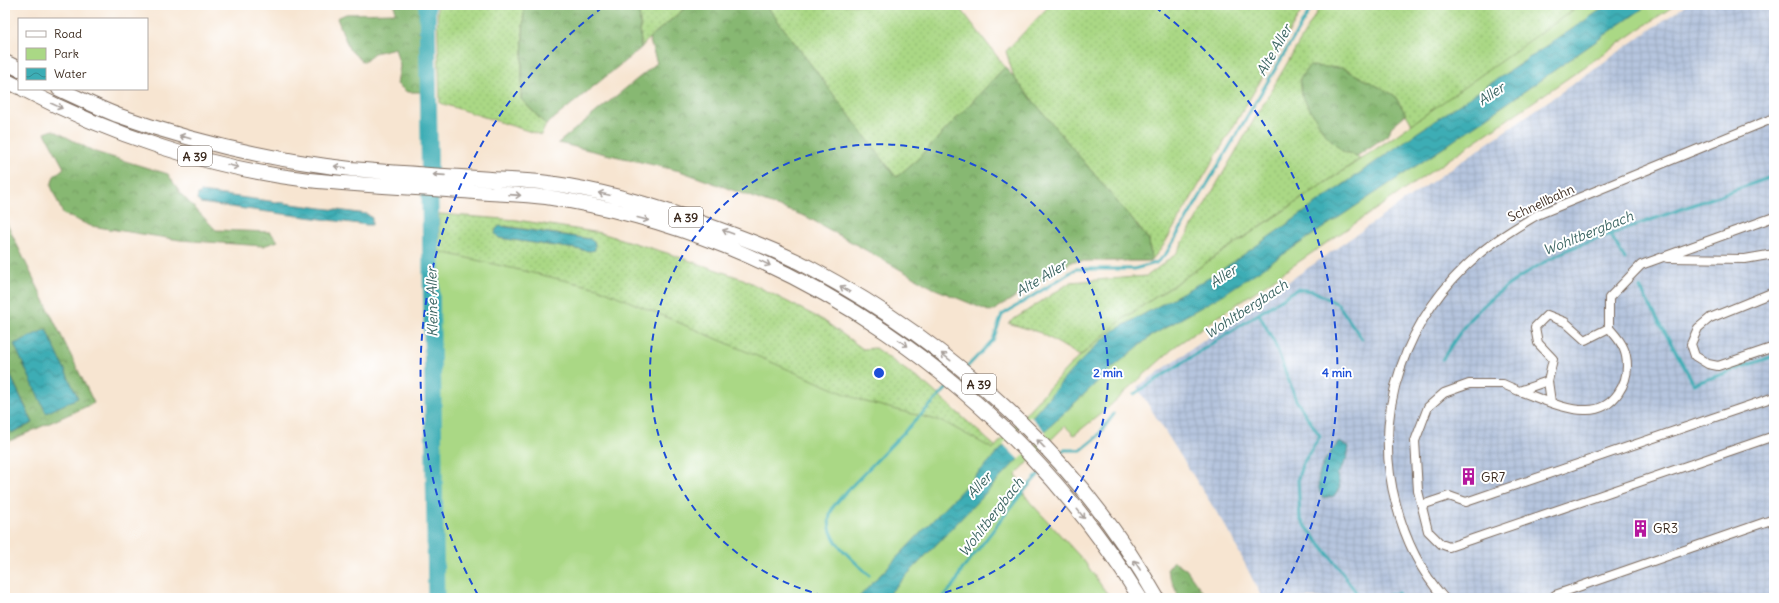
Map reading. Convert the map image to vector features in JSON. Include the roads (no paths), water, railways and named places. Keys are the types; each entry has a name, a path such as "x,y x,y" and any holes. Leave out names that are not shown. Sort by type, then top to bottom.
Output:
{"highway":[{"path":"5,62 18,68"},
{"path":"5,80 18,86"},
{"name":"A 39","path":"25,90 72,113 106,127 222,164 254,171 306,179 378,186 544,197 602,208 664,224 751,256 806,283 871,321 915,351 964,390 1006,431 1056,484 1100,537 1140,598"},
{"name":"A 39","path":"61,90 113,113 161,130 259,156 379,171 546,182 605,194 666,209 756,243 811,269 879,308 924,339 973,378 1017,419 1068,473 1113,529 1157,598"}],"street":[{"name":"Schnellbahn","path":"1444,598 1416,559 1402,526 1391,486 1388,451 1393,391 1404,354 1414,332 1429,309 1452,279 1478,254 1507,233 1537,215 1774,118"},
{"path":"1774,217 1641,265 1609,298 1609,328 1621,342 1626,356 1627,374 1623,388 1612,401 1601,407 1587,410 1574,409 1519,391 1504,384 1469,384 1444,393 1428,407 1415,441 1418,491 1428,531 1441,544 1449,547 1774,436"},
{"path":"1661,258 1744,259 1774,254"},
{"path":"1774,292 1710,318 1698,328 1691,344 1695,356 1708,364 1718,366 1774,348"},
{"path":"1551,402 1548,381 1553,359 1538,343 1534,327 1547,315 1565,322 1585,340 1609,328"},
{"path":"1519,391 1548,381"},
{"path":"1422,505 1449,496 1466,502 1774,397"},
{"path":"1555,595 1774,519"}],"water":[{"name":"Aller","path":"1608,5 1648,5 1443,148 1224,294 1151,336 1110,370 1045,431 885,598 858,598 1032,417 1071,371 1099,343 1115,330 1216,274 1418,132"},
{"path":"201,192 367,214 372,218 372,225 200,203 197,200 198,194"},
{"path":"500,226 590,239 595,243 595,250 590,251 499,238 495,234 496,229"},
{"path":"46,329 78,398 46,413 14,344"},
{"path":"5,364 33,423 11,433 5,420"},
{"path":"1339,442 1349,447 1347,458 1337,475 1340,487 1334,496 1323,498 1319,490 1318,483 1321,468 1329,454"}],"waterway":[{"name":"Kleine Aller","path":"427,5 436,598"},
{"name":"Alte Aller","path":"966,368 993,340 1002,315 1076,269 1134,269 1156,263 1166,254 1313,5"},
{"name":"Wohltbergbach","path":"1442,360 1463,328 1481,308 1504,288 1542,263 1569,249 1774,176"},
{"path":"1610,234 1625,259"},
{"path":"1640,288 1694,384 1774,356"},
{"name":"Wohltbergbach","path":"1134,394 1297,289 1313,291 1338,304 1362,339"},
{"path":"1259,314 1275,344 1296,400 1320,436 1302,465 1298,478 1300,519 1339,568 1360,598"},
{"name":"Alte Aller","path":"869,575 846,553 833,537 830,527 830,518 833,507 950,385"},
{"name":"Wohltbergbach","path":"1058,456 1064,450 1081,450 1097,437 1114,414"},
{"name":"Wohltbergbach","path":"942,598 955,584 962,570 1022,493 1039,474"},
{"path":"1380,598 1398,593 1401,598"}],"place":[{"name":"GR7","path":"1468,477"},
{"name":"GR3","path":"1640,528"}]}
